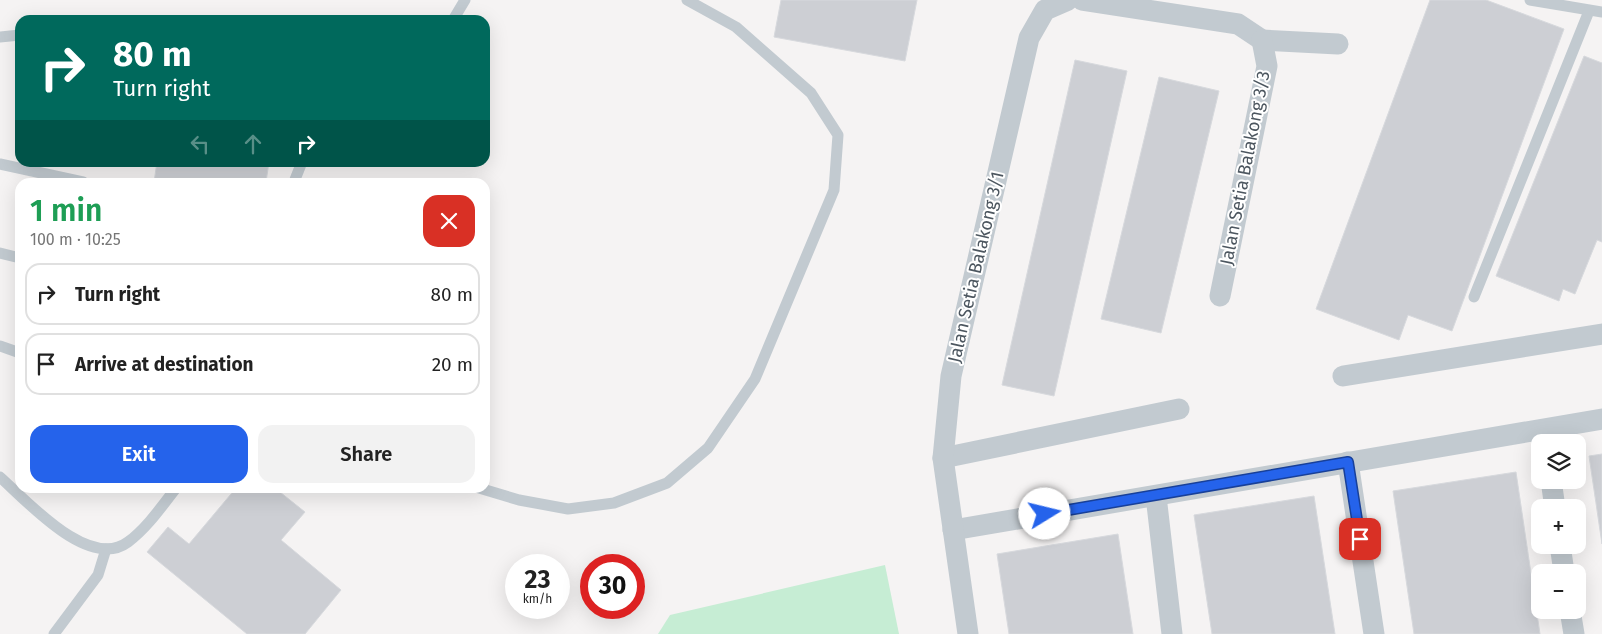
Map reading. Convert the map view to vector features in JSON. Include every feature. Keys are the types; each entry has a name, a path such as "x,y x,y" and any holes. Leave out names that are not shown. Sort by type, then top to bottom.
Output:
{"street":[{"name":"Jalan Setia Balakong 3/1","path":"968,634 943,458 951,376 1029,38 1045,10 1068,0"},
{"path":"1082,0 1238,24 1262,40 1338,44"},
{"name":"Jalan Setia Balakong 3/3","path":"1220,296 1267,66 1262,40"},
{"path":"1343,376 1602,334"},
{"path":"943,458 1179,409"},
{"path":"1551,434 1602,420"},
{"path":"952,530 1348,462 1531,438"},
{"path":"1348,462 1374,634"},
{"path":"1156,496 1172,634"},
{"path":"1572,619 1574,634"}],"lane":[{"path":"456,15 465,0"},
{"path":"490,491 520,500 568,509 614,503 667,483 708,448 758,370 834,190 838,135 811,93 736,27 687,0"},
{"path":"1530,0 1602,12"},
{"path":"1474,297 1589,11"},
{"path":"0,37 15,36"},
{"path":"0,164 65,178"},
{"path":"0,253 15,257"},
{"path":"0,346 15,351"},
{"path":"0,477 15,490"},
{"path":"18,493 48,520 82,544 106,550 127,543 159,510 172,493"},
{"path":"54,634 98,575 106,550"}],"green space":[{"path":"885,565 899,634 658,634 670,615"}],"building":[{"path":"781,0 917,0 905,61 774,37"},
{"path":"1430,0 1486,0 1564,29 1452,331 1408,315 1399,340 1316,309"},
{"path":"1584,56 1602,63 1602,242 1597,240 1575,294 1563,289 1559,301 1496,276"},
{"path":"1075,60 1127,71 1054,396 1002,385"},
{"path":"1159,77 1219,91 1161,333 1101,319"},
{"path":"156,167 268,167 267,178 155,178"},
{"path":"1602,454 1602,544 1589,456"},
{"path":"1516,472 1531,573 1531,619 1538,619 1540,634 1414,634 1393,491"},
{"path":"232,493 281,493 305,512 281,540 341,590 305,634 247,634 147,552 168,527 189,544"},
{"path":"1314,496 1335,634 1212,634 1194,515"},
{"path":"1118,534 1133,634 1009,634 997,554"}],"route":[{"path":"1045,514 1348,462 1360,539"}]}
